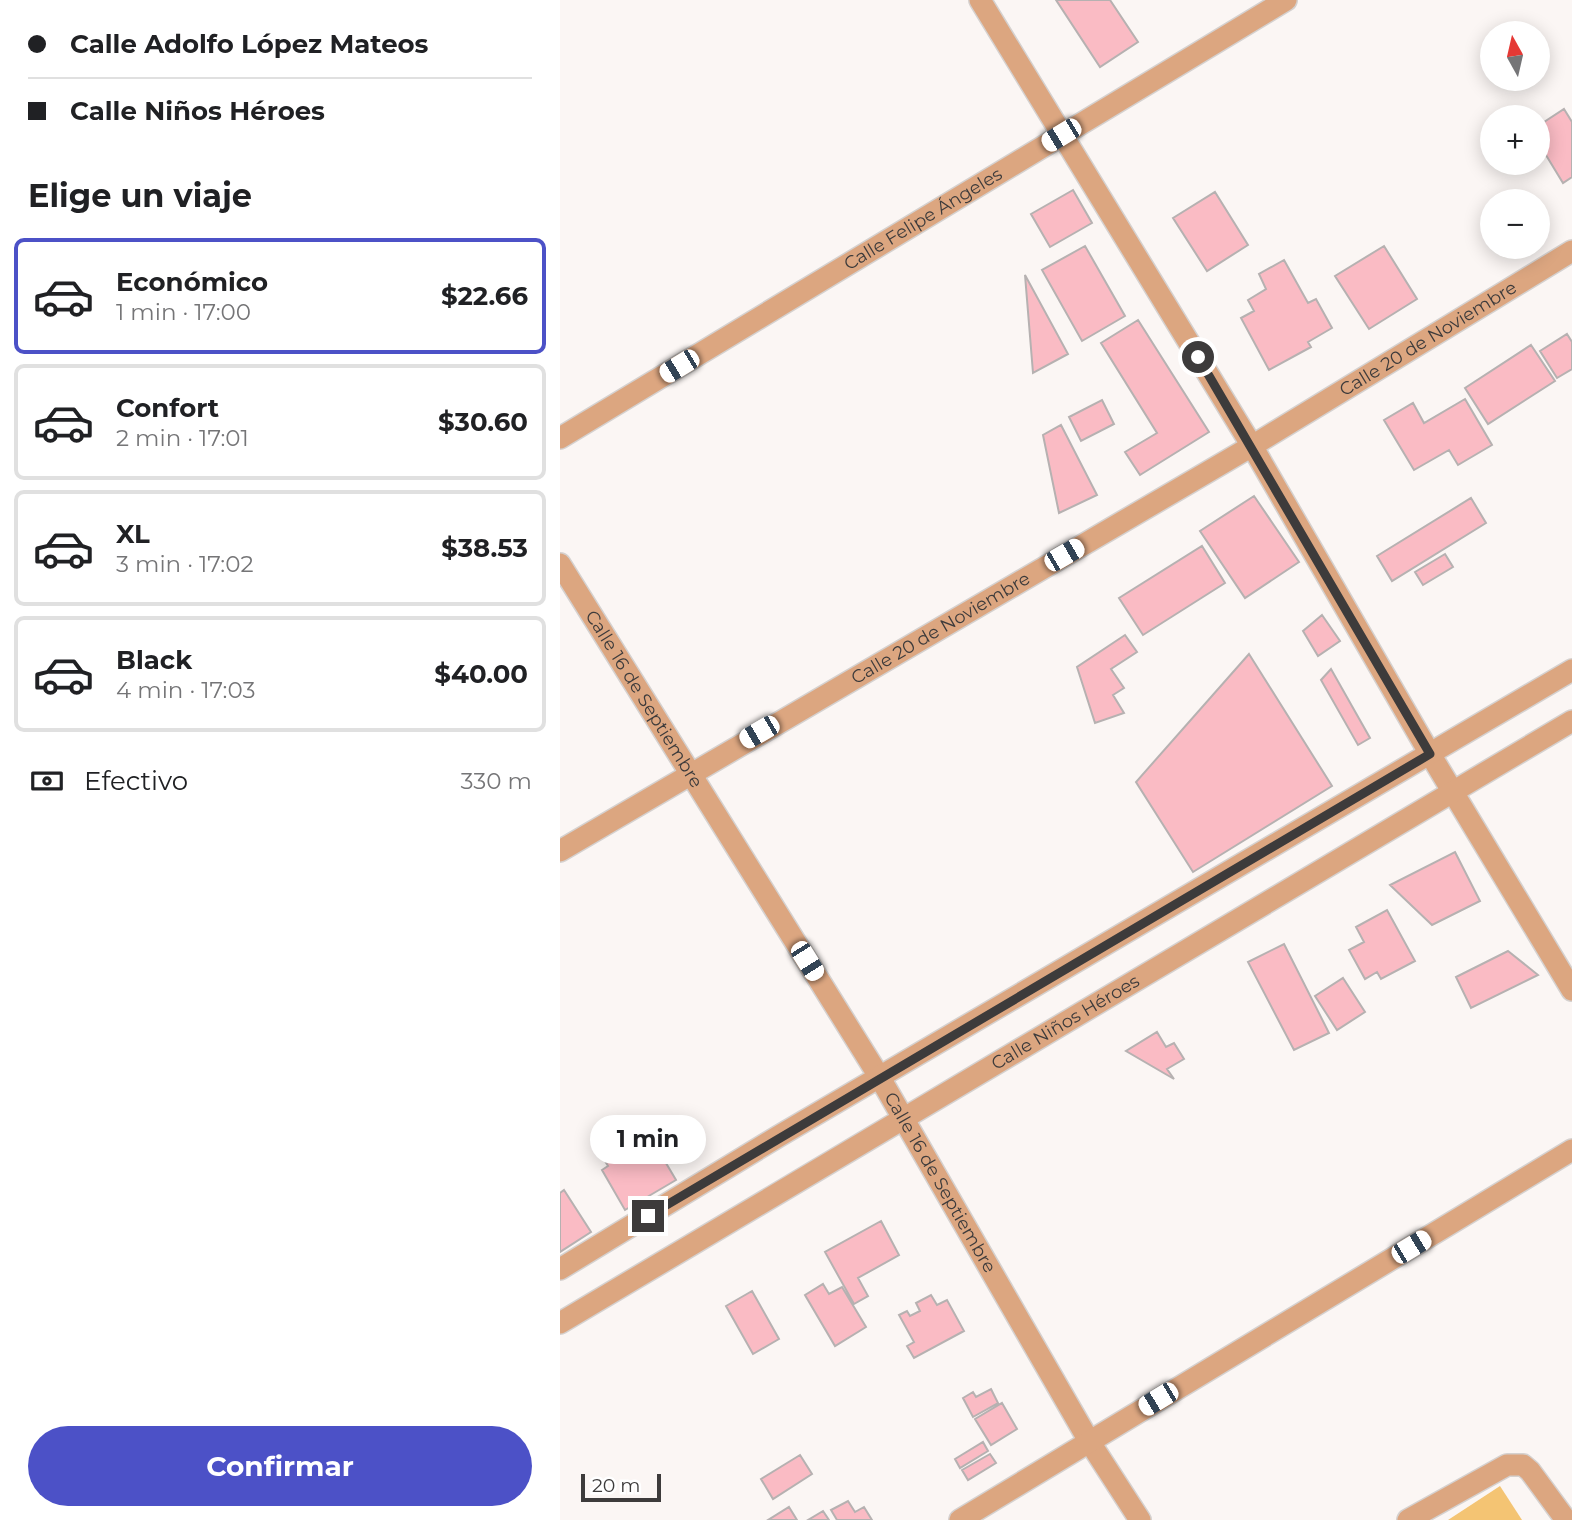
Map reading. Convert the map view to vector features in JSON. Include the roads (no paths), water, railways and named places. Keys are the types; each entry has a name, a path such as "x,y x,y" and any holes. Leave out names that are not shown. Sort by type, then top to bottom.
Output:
{"street":[{"path":"980,0 1252,446 1430,754 1572,990"},
{"name":"Calle Felipe Ángeles","path":"560,438 1286,0"},
{"name":"Calle 20 de Noviembre","path":"560,851 689,773 1252,446 1572,251"},
{"name":"Calle 16 de Septiembre","path":"560,564 880,1079 1089,1441 1140,1520"},
{"path":"560,1269 1572,670"},
{"name":"Calle Niños Héroes","path":"560,1323 1572,721"},
{"path":"960,1520 1572,1150"},
{"path":"1408,1520 1507,1465 1522,1465 1530,1471 1566,1520"}]}
